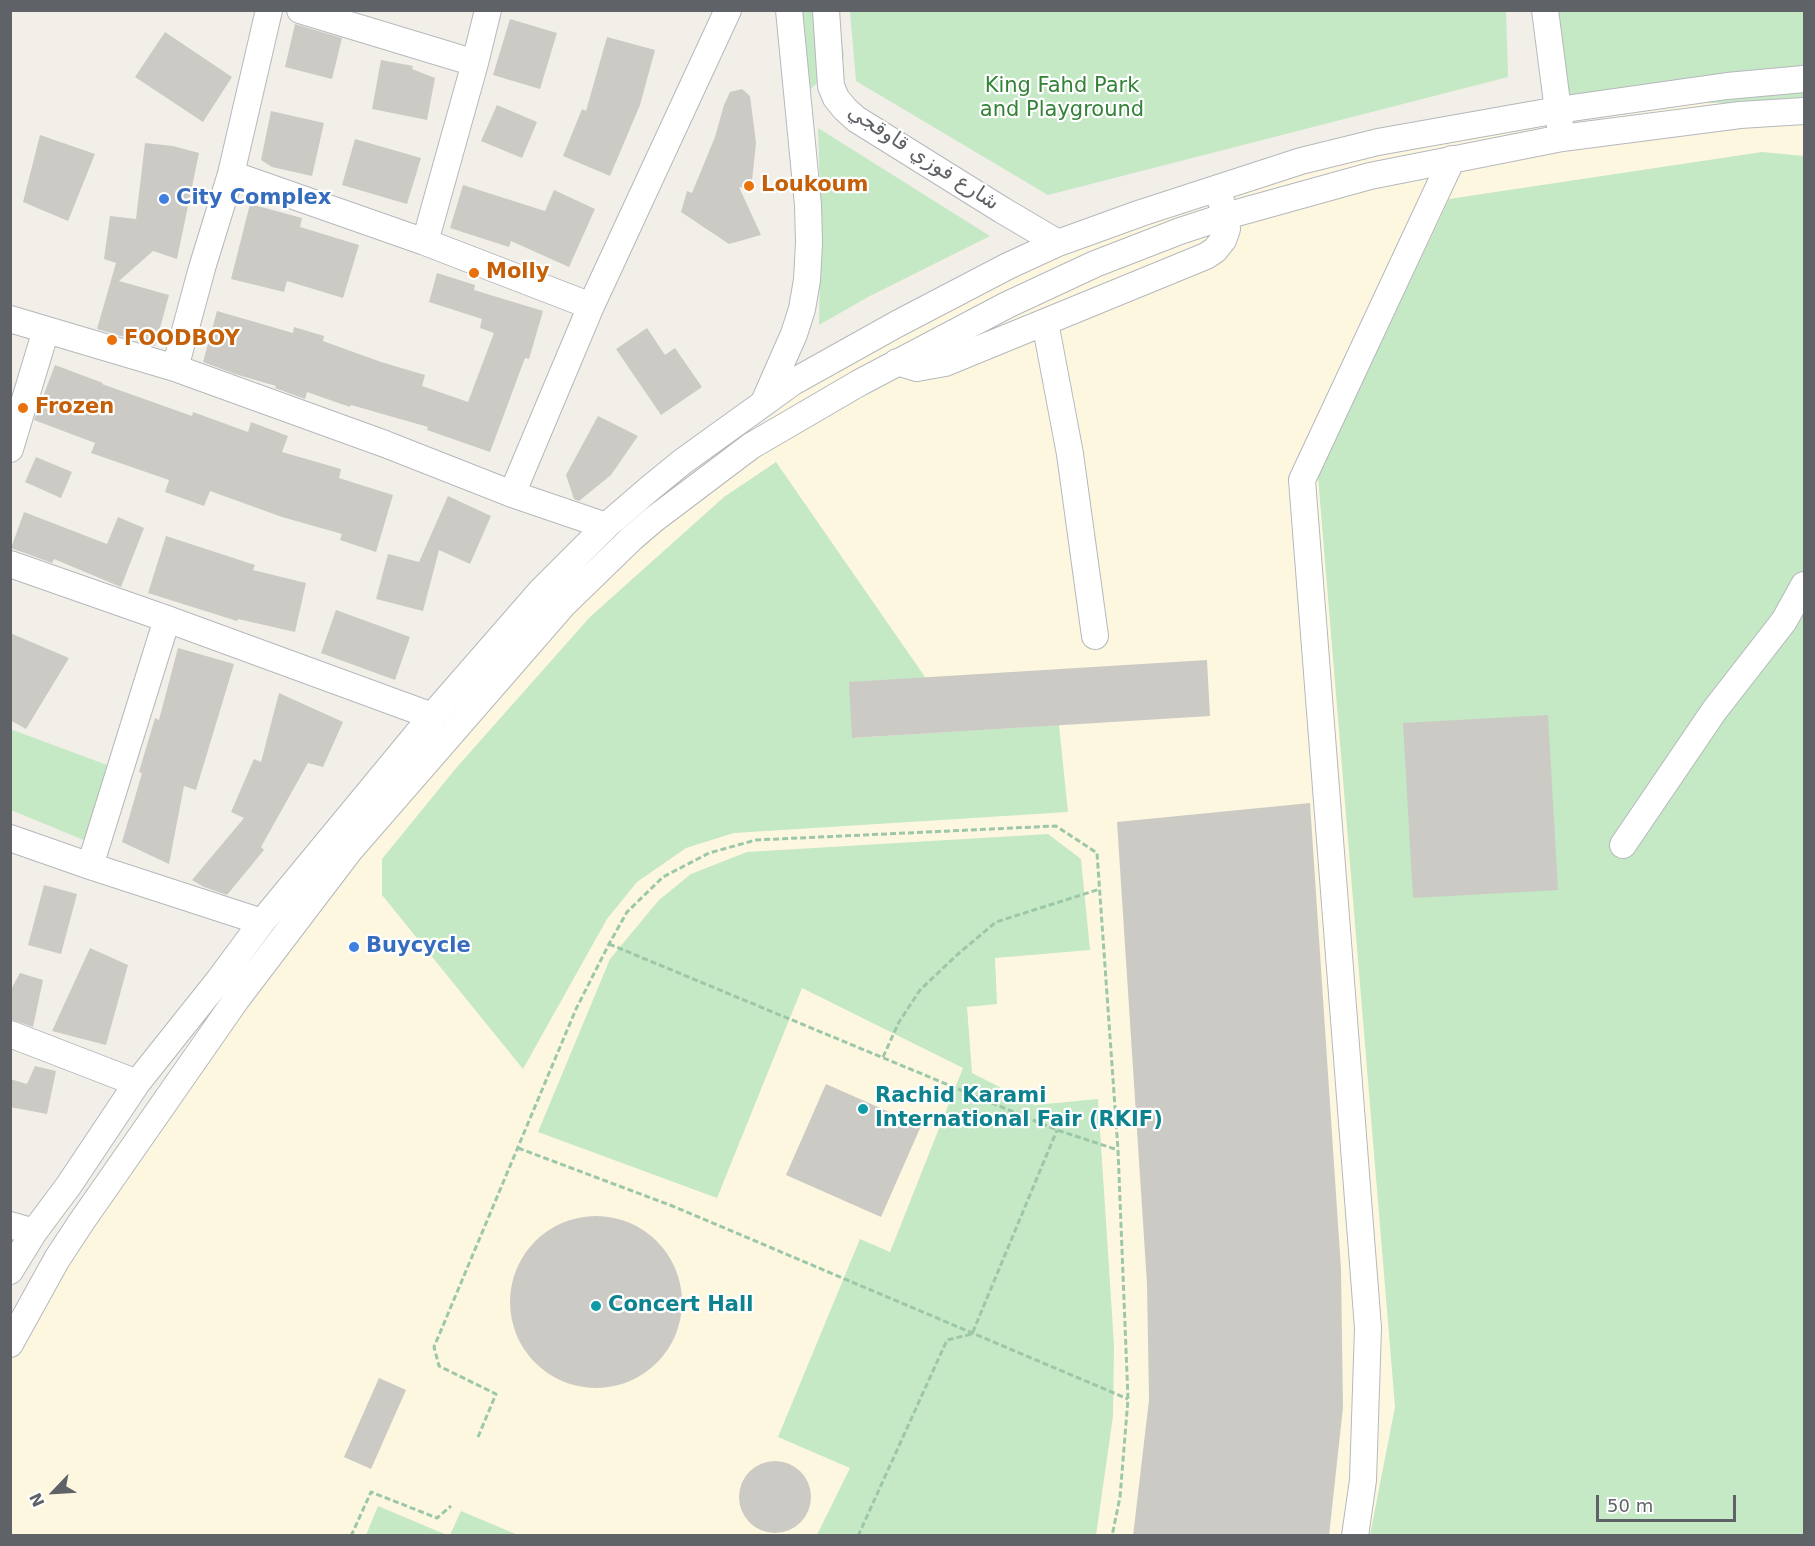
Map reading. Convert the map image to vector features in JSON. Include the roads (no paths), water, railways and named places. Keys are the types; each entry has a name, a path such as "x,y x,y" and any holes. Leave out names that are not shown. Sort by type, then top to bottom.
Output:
{"street":[{"path":"175,368 231,174 269,10"},
{"path":"300,10 475,63"},
{"path":"426,242 488,10"},
{"path":"512,494 591,306 728,10"},
{"path":"764,402 794,334 802,309 807,279 808,205 789,10"},
{"name":"شارع فوزي قاوقجي","path":"826,10 831,86 845,110 856,119 1058,243"},
{"path":"1545,10 1562,138"},
{"path":"10,1271 22,1229 69,1185 137,1083 262,922 432,716 540,592 606,526 682,462 809,372 1008,266 1058,243 1301,161 1339,151 1558,110 1727,86 1804,79"},
{"path":"797,91 803,96 817,96 831,86"},
{"path":"10,1344 57,1260 82,1221 236,1000 350,850 563,605 632,538 751,446 897,362 1056,281 1226,216 1370,176 1562,138 1740,115 1804,111"},
{"path":"1355,1536 1363,1480 1368,1328 1302,480 1452,159"},
{"path":"231,174 426,242 591,306"},
{"path":"897,362 917,368 937,365 1206,256 1223,240 1227,229 1226,216 1216,188"},
{"path":"10,320 175,368 385,444 512,494 606,526"},
{"path":"1045,322 1071,454 1095,636"},
{"path":"10,449 46,330"},
{"path":"10,564 432,716"},
{"path":"1623,845 1714,711 1784,621 1804,585"},
{"path":"90,866 167,619"},
{"path":"10,838 262,922"},
{"path":"10,1034 137,1083"}],"place":[{"name":"Loukoum","path":"749,186"},
{"name":"City Complex","path":"164,199"},
{"name":"Molly","path":"474,273"},
{"name":"FOODBOY","path":"112,340"},
{"name":"Frozen","path":"23,408"},
{"name":"Buycycle","path":"354,947"},
{"name":"Rachid Karami International Fair (RKIF)","path":"863,1109"},
{"name":"Concert Hall","path":"596,1306"}],"park label":[{"name":"King Fahd Park and Playground","path":"1062,99"}]}
